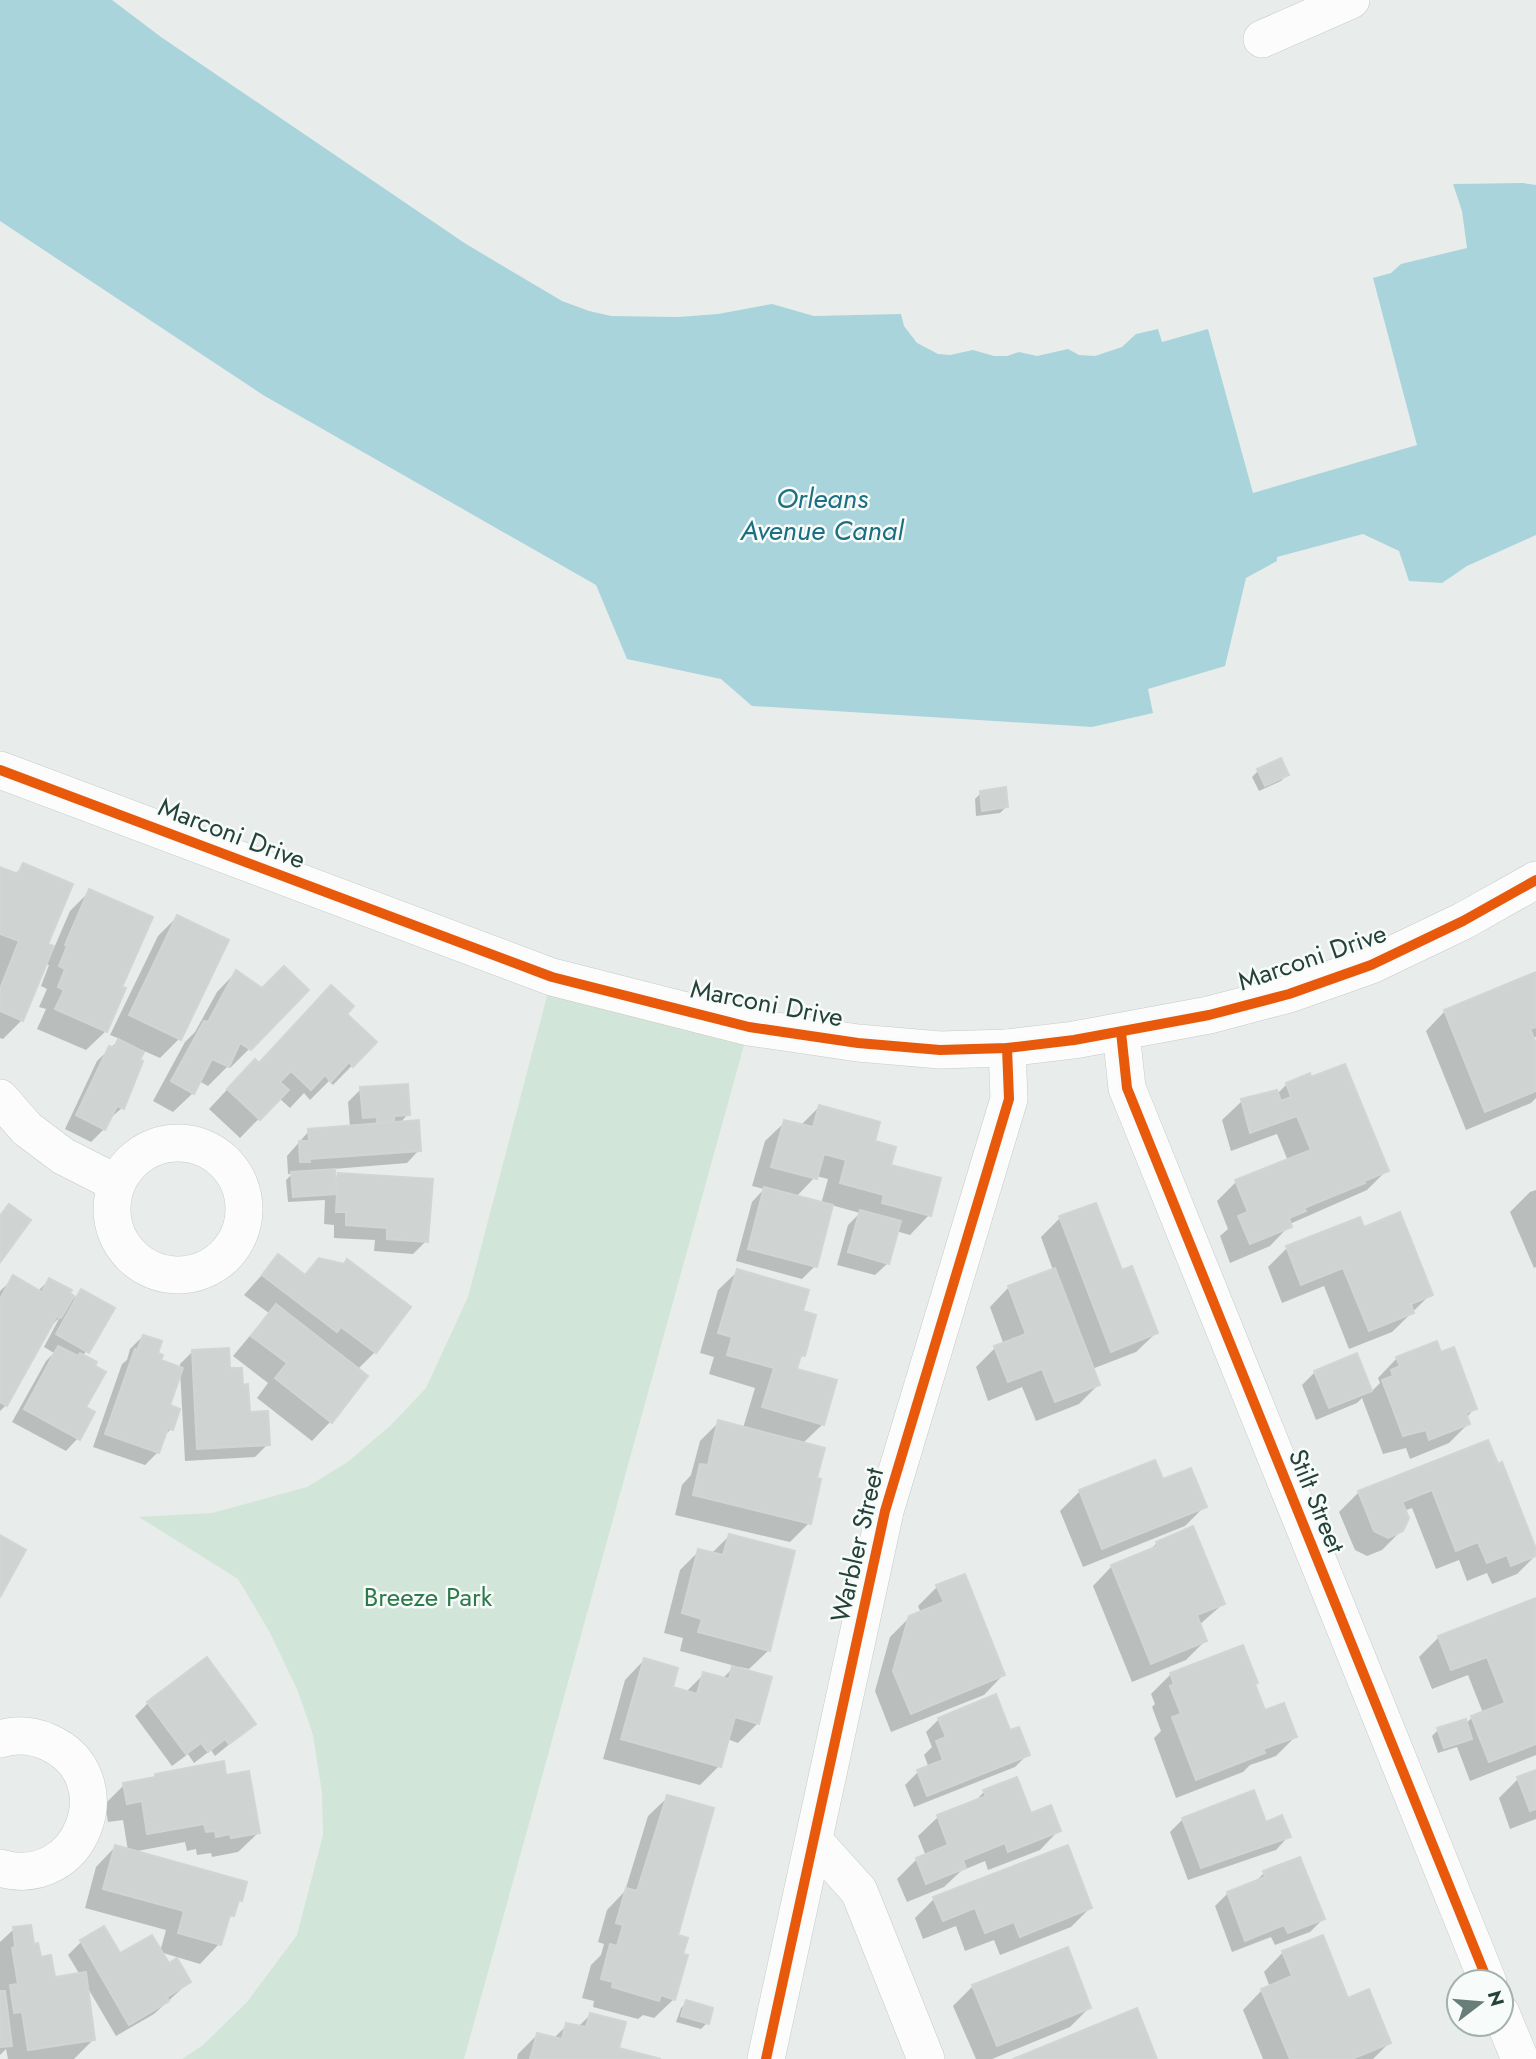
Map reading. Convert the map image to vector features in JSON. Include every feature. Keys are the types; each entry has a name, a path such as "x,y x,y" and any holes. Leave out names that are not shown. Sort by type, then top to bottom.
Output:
{"street":[{"path":"1262,39 1351,0"},
{"name":"Marconi Drive","path":"0,770 552,977 749,1027 940,1051 1007,1048 1121,1032 1209,1015 1289,994 1350,973 1463,921 1536,880"},
{"name":"Stilt Street","path":"1121,1032 1127,1087 1482,1968"},
{"name":"Warbler Street","path":"766,2059 885,1511 1009,1099 1007,1048"},
{"path":"0,1098 27,1129 63,1156 116,1183"},
{"path":"0,1739 23,1735 40,1738 55,1745 69,1756 79,1769 89,1802 81,1835 72,1849 58,1860 27,1871 0,1868"},
{"path":"814,1841 859,1891 926,2059"},
{"path":"1511,2038 1520,2059"}],"green space":[{"name":"Breeze Park","path":"552,977 749,1027 464,2059 182,2059 203,2045 247,2002 297,1935 323,1835 322,1793 313,1735 297,1689 269,1631 238,1579 139,1517 212,1513 307,1487 349,1461 391,1425 426,1388 468,1297"}],"water":[{"name":"Orleans Avenue Canal","path":"0,0 112,0 161,37 466,244 562,301 589,311 611,316 678,317 718,314 772,304 814,316 901,314 904,326 917,343 938,354 950,355 973,350 994,356 1019,352 1037,356 1068,349 1079,355 1095,356 1122,347 1136,334 1158,329 1162,342 1208,329 1253,493 1417,445 1373,278 1391,273 1401,264 1467,248 1462,211 1453,184 1536,185 1536,535 1467,566 1442,583 1409,581 1399,551 1363,534 1277,557 1277,561 1246,578 1225,666 1148,689 1153,713 1092,727 752,706 721,679 627,659 596,585 263,395 0,221"}],"building":[{"path":"1281,758 1289,775 1265,786 1257,769"},
{"path":"1006,787 1008,807 982,811 980,791"},
{"path":"23,863 73,884 48,944 54,946 23,1021 0,1011 0,989 19,941 0,934 0,867 18,874"},
{"path":"89,889 153,917 122,987 126,988 107,1032 55,1009 64,990 58,987 65,969 59,966"},
{"path":"177,915 229,940 181,1040 129,1015"},
{"path":"284,966 309,990 251,1050 240,1043 229,1067 212,1059 194,1094 171,1081 204,1021 208,1022 236,970 262,988"},
{"path":"1536,972 1536,1027 1530,1029 1536,1043 1536,1091 1485,1112 1444,1010"},
{"path":"331,985 354,1006 347,1014 377,1042 353,1067 349,1062 331,1082 325,1075 311,1090 291,1071 280,1082 289,1090 260,1120 227,1089 255,1059 259,1063"},
{"path":"118,1039 144,1052 140,1060 143,1061 124,1109 117,1106 105,1130 76,1115 109,1046 114,1048"},
{"path":"1345,1064 1389,1171 1304,1208 1306,1211 1289,1218 1292,1227 1250,1244 1238,1216 1248,1212 1235,1180 1311,1150 1297,1116 1250,1133 1241,1099 1277,1090 1281,1101 1291,1097 1286,1083 1310,1073 1311,1077"},
{"path":"408,1084 410,1115 394,1116 394,1122 377,1123 377,1117 363,1118 360,1087"},
{"path":"819,1105 880,1122 875,1141 896,1147 891,1165 941,1178 931,1216 882,1203 884,1195 840,1183 846,1160 824,1154 817,1179 771,1167 784,1120 813,1127"},
{"path":"419,1120 421,1151 309,1159 310,1162 300,1162 299,1141 309,1141 308,1129"},
{"path":"335,1169 337,1194 293,1197 291,1172"},
{"path":"338,1173 433,1179 428,1242 387,1239 387,1228 346,1225 346,1212 336,1212"},
{"path":"764,1187 833,1205 817,1267 748,1249"},
{"path":"1096,1203 1122,1270 1132,1266 1158,1333 1111,1352 1059,1216"},
{"path":"9,1204 31,1220 1,1261 0,1216"},
{"path":"860,1210 901,1221 889,1264 848,1252"},
{"path":"1400,1212 1433,1295 1411,1304 1414,1313 1369,1331 1343,1268 1301,1285 1286,1246 1360,1217 1364,1227"},
{"path":"278,1254 305,1275 319,1258 344,1264 347,1259 411,1307 376,1353 341,1327 337,1332 262,1275"},
{"path":"1055,1268 1100,1385 1055,1402 1042,1369 1008,1382 994,1346 1026,1334 1008,1286"},
{"path":"737,1269 809,1290 803,1311 816,1315 805,1356 801,1355 797,1369 837,1380 824,1425 762,1407 774,1368 727,1355 732,1337 718,1333"},
{"path":"13,1275 42,1292 49,1278 72,1290 70,1293 74,1296 61,1318 57,1316 7,1406 0,1402 0,1299"},
{"path":"81,1289 115,1308 89,1353 56,1334"},
{"path":"276,1304 368,1376 332,1423 275,1378 287,1363 251,1336"},
{"path":"143,1335 162,1341 158,1353 163,1355 161,1360 183,1368 170,1405 180,1409 173,1430 168,1428 159,1453 105,1434 135,1349 137,1350"},
{"path":"1437,1341 1441,1352 1454,1347 1477,1409 1466,1413 1470,1424 1429,1440 1426,1430 1403,1436 1382,1380 1393,1376 1391,1370 1400,1366 1396,1357"},
{"path":"58,1346 97,1362 95,1366 106,1372 86,1407 95,1412 80,1440 24,1409"},
{"path":"229,1348 230,1368 242,1368 243,1385 248,1384 250,1412 268,1411 270,1445 197,1449 192,1350"},
{"path":"1357,1353 1372,1391 1329,1408 1314,1371"},
{"path":"718,1420 825,1448 817,1478 821,1479 811,1524 693,1495 700,1464 708,1465"},
{"path":"1488,1440 1498,1464 1502,1462 1536,1549 1536,1556 1511,1566 1507,1555 1487,1563 1478,1542 1456,1551 1432,1490 1402,1502 1409,1518 1403,1531 1388,1538 1374,1531 1358,1491"},
{"path":"1155,1460 1163,1479 1191,1468 1207,1507 1102,1549 1079,1490"},
{"path":"1193,1526 1225,1604 1197,1615 1207,1641 1151,1664 1111,1565 1158,1546 1156,1542"},
{"path":"729,1534 795,1551 770,1651 698,1632 702,1619 682,1613 698,1549 723,1555"},
{"path":"0,1535 26,1550 0,1597"},
{"path":"965,1574 1005,1675 911,1714 893,1671 909,1616 944,1602 936,1585"},
{"path":"1536,1598 1536,1744 1489,1762 1471,1716 1505,1703 1487,1657 1451,1670 1438,1636"},
{"path":"1243,1645 1265,1710 1284,1703 1297,1737 1263,1749 1265,1753 1196,1780 1172,1717 1181,1714 1170,1686 1174,1684 1170,1673"},
{"path":"207,1657 256,1724 229,1744 225,1739 208,1752 201,1743 186,1754 147,1702"},
{"path":"644,1658 678,1668 673,1687 697,1694 703,1672 729,1679 732,1666 772,1677 759,1724 735,1717 721,1767 621,1739"},
{"path":"996,1694 1010,1730 1019,1727 1030,1755 927,1796 917,1770 943,1760 936,1741 946,1737 938,1718"},
{"path":"1466,1719 1472,1739 1444,1748 1437,1728"},
{"path":"224,1761 226,1775 249,1771 260,1833 231,1838 230,1834 216,1837 215,1831 206,1832 204,1824 147,1834 142,1801 127,1804 123,1783"},
{"path":"1536,1770 1536,1809 1530,1811 1517,1777"},
{"path":"1017,1777 1031,1813 1051,1805 1061,1831 1008,1852 1005,1843 963,1860 966,1868 926,1884 916,1858 948,1845 937,1815 986,1796 983,1790"},
{"path":"1254,1790 1266,1822 1282,1815 1291,1837 1201,1868 1182,1818"},
{"path":"667,1795 714,1808 678,1935 688,1938 683,1954 688,1955 675,2000 661,1995 659,2001 612,1987 613,1982 601,1979 610,1944 617,1946 623,1925 616,1923 626,1888 637,1891"},
{"path":"115,1845 247,1882 242,1901 239,1900 234,1916 230,1915 221,1945 178,1933 184,1911 103,1889"},
{"path":"1068,1845 1092,1908 1020,1937 1014,1922 985,1933 975,1908 943,1921 933,1897"},
{"path":"1300,1857 1325,1919 1288,1933 1284,1925 1245,1941 1227,1892 1265,1877 1263,1871"},
{"path":"31,1925 34,1944 38,1943 41,1957 51,1955 55,1977 86,1972 95,2040 28,2050 22,2012 14,2013 10,1985 18,1984 12,1948 15,1947 13,1927"},
{"path":"104,1926 120,1953 152,1935 169,1963 177,1958 191,1982 167,1997 169,2001 129,2025 80,1940"},
{"path":"1323,1935 1348,1998 1369,1989 1391,2043 1352,2059 1290,2059 1261,1989 1292,1976 1282,1951"},
{"path":"1068,1947 1091,2008 997,2046 972,1985"},
{"path":"0,1991 5,1991 12,2046 0,2047"},
{"path":"686,2000 713,2008 709,2024 681,2016"},
{"path":"1137,2008 1157,2059 1013,2059"},
{"path":"590,2013 626,2022 619,2048 661,2059 530,2059 537,2033 562,2039 566,2023 586,2027"}],"cycle path":[{"path":"0,770 552,977 749,1027 858,1043 940,1050 1007,1048 1074,1040 1209,1015 1289,994 1371,965 1463,921 1536,880"},
{"path":"1121,1032 1127,1088 1482,1968"},
{"path":"766,2059 885,1511 1009,1099 1007,1048"}]}
